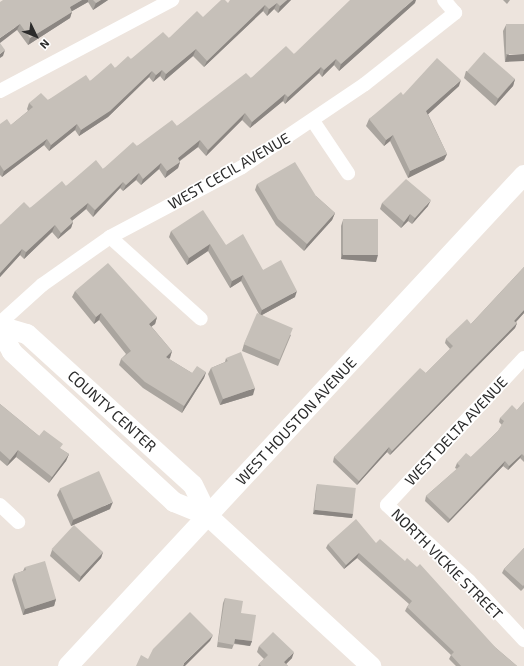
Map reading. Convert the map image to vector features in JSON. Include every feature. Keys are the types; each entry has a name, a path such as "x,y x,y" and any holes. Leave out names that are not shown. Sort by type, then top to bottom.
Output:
{"street":[{"path":"0,91 172,0"},
{"name":"WEST CECIL AVENUE","path":"0,322 42,285 110,237 242,167 313,121 455,13 444,0"},
{"path":"313,121 348,173"},
{"name":"WEST HOUSTON AVENUE","path":"68,666 524,175"},
{"path":"110,237 201,319"},
{"name":"COUNTY CENTER","path":"0,326 27,334 181,474 193,485 208,516"},
{"name":"COUNTY CENTER","path":"0,330 12,352 174,502 208,516 371,666"},
{"name":"WEST DELTA AVENUE","path":"387,505 524,358"},
{"path":"0,505 18,522"},
{"name":"NORTH VICKIE STREET","path":"387,505 469,581 524,640"}],"building":[{"path":"3,0 82,0 70,7 72,12 30,38 20,24 0,38 0,2"},
{"path":"93,0 101,0 96,3"},
{"path":"221,0 225,0 228,3 230,0 287,0 280,6 277,3 269,9 265,5 207,61 196,49 166,74 162,70 156,75 152,71 110,111 81,130 77,124 51,145 47,139 4,171 0,165 0,124 7,119 11,125 33,107 29,103 41,93 48,100 86,75 90,81 111,63 115,68 128,56 131,59 163,32 169,38 197,11 203,17"},
{"path":"350,0 413,0 341,64 336,59 324,70 321,67 288,97 285,94 252,122 245,113 208,150 200,140 178,158 180,162 167,171 161,163 143,179 139,173 126,185 123,182 95,210 88,203 70,218 73,222 61,233 55,225 26,252 22,249 0,273 0,225 24,202 30,208 62,181 66,186 96,160 103,169 133,142 137,146 172,120 177,126 246,73 251,78 286,46 294,54"},
{"path":"506,24 524,24 524,54 506,54"},
{"path":"0,43 5,50 0,54"},
{"path":"484,52 515,79 498,99 467,72"},
{"path":"437,58 461,80 426,111 447,154 410,171 393,135 386,140 369,119 401,92 403,95"},
{"path":"295,162 316,196 335,213 307,244 278,219 257,184"},
{"path":"406,179 431,200 415,218 410,214 404,222 382,203"},
{"path":"203,210 226,245 243,234 263,270 281,260 297,291 262,310 243,275 232,281 210,244 189,258 171,231"},
{"path":"343,219 378,219 378,255 343,255"},
{"path":"108,263 157,317 149,324 172,351 166,357 192,373 197,366 206,372 184,406 145,382 121,359 131,351 101,313 96,317 75,291"},
{"path":"524,267 524,310 514,321 517,323 392,451 389,447 359,481 334,457 420,368 426,373 453,346 446,339 467,319 471,324"},
{"path":"257,313 293,328 280,360 244,344"},
{"path":"241,352 255,388 223,399 211,368 228,361 226,358"},
{"path":"524,402 524,456 522,454 509,466 505,461 450,519 426,496 460,466 457,463 466,453 471,457 498,431 504,421 500,418 512,405 517,410"},
{"path":"0,404 39,436 44,430 63,444 60,448 69,454 52,477 18,450 10,460 0,451"},
{"path":"99,471 113,502 74,520 60,488"},
{"path":"317,484 356,488 353,514 314,510"},
{"path":"356,519 376,543 380,539 405,561 407,558 417,567 420,564 496,648 517,666 461,666 451,655 454,652 407,607 412,601 359,553 346,565 328,544"},
{"path":"74,525 103,552 81,576 51,549"},
{"path":"524,548 524,585 523,586 504,569"},
{"path":"45,561 56,599 25,609 14,574 26,570 25,567"},
{"path":"225,598 243,601 241,613 256,615 252,641 235,639 234,645 218,642"},
{"path":"190,612 213,635 184,663 183,666 136,666 141,655 148,659 153,649"},
{"path":"273,632 294,652 284,662 288,666 261,666 259,664 268,655 259,646"}]}
